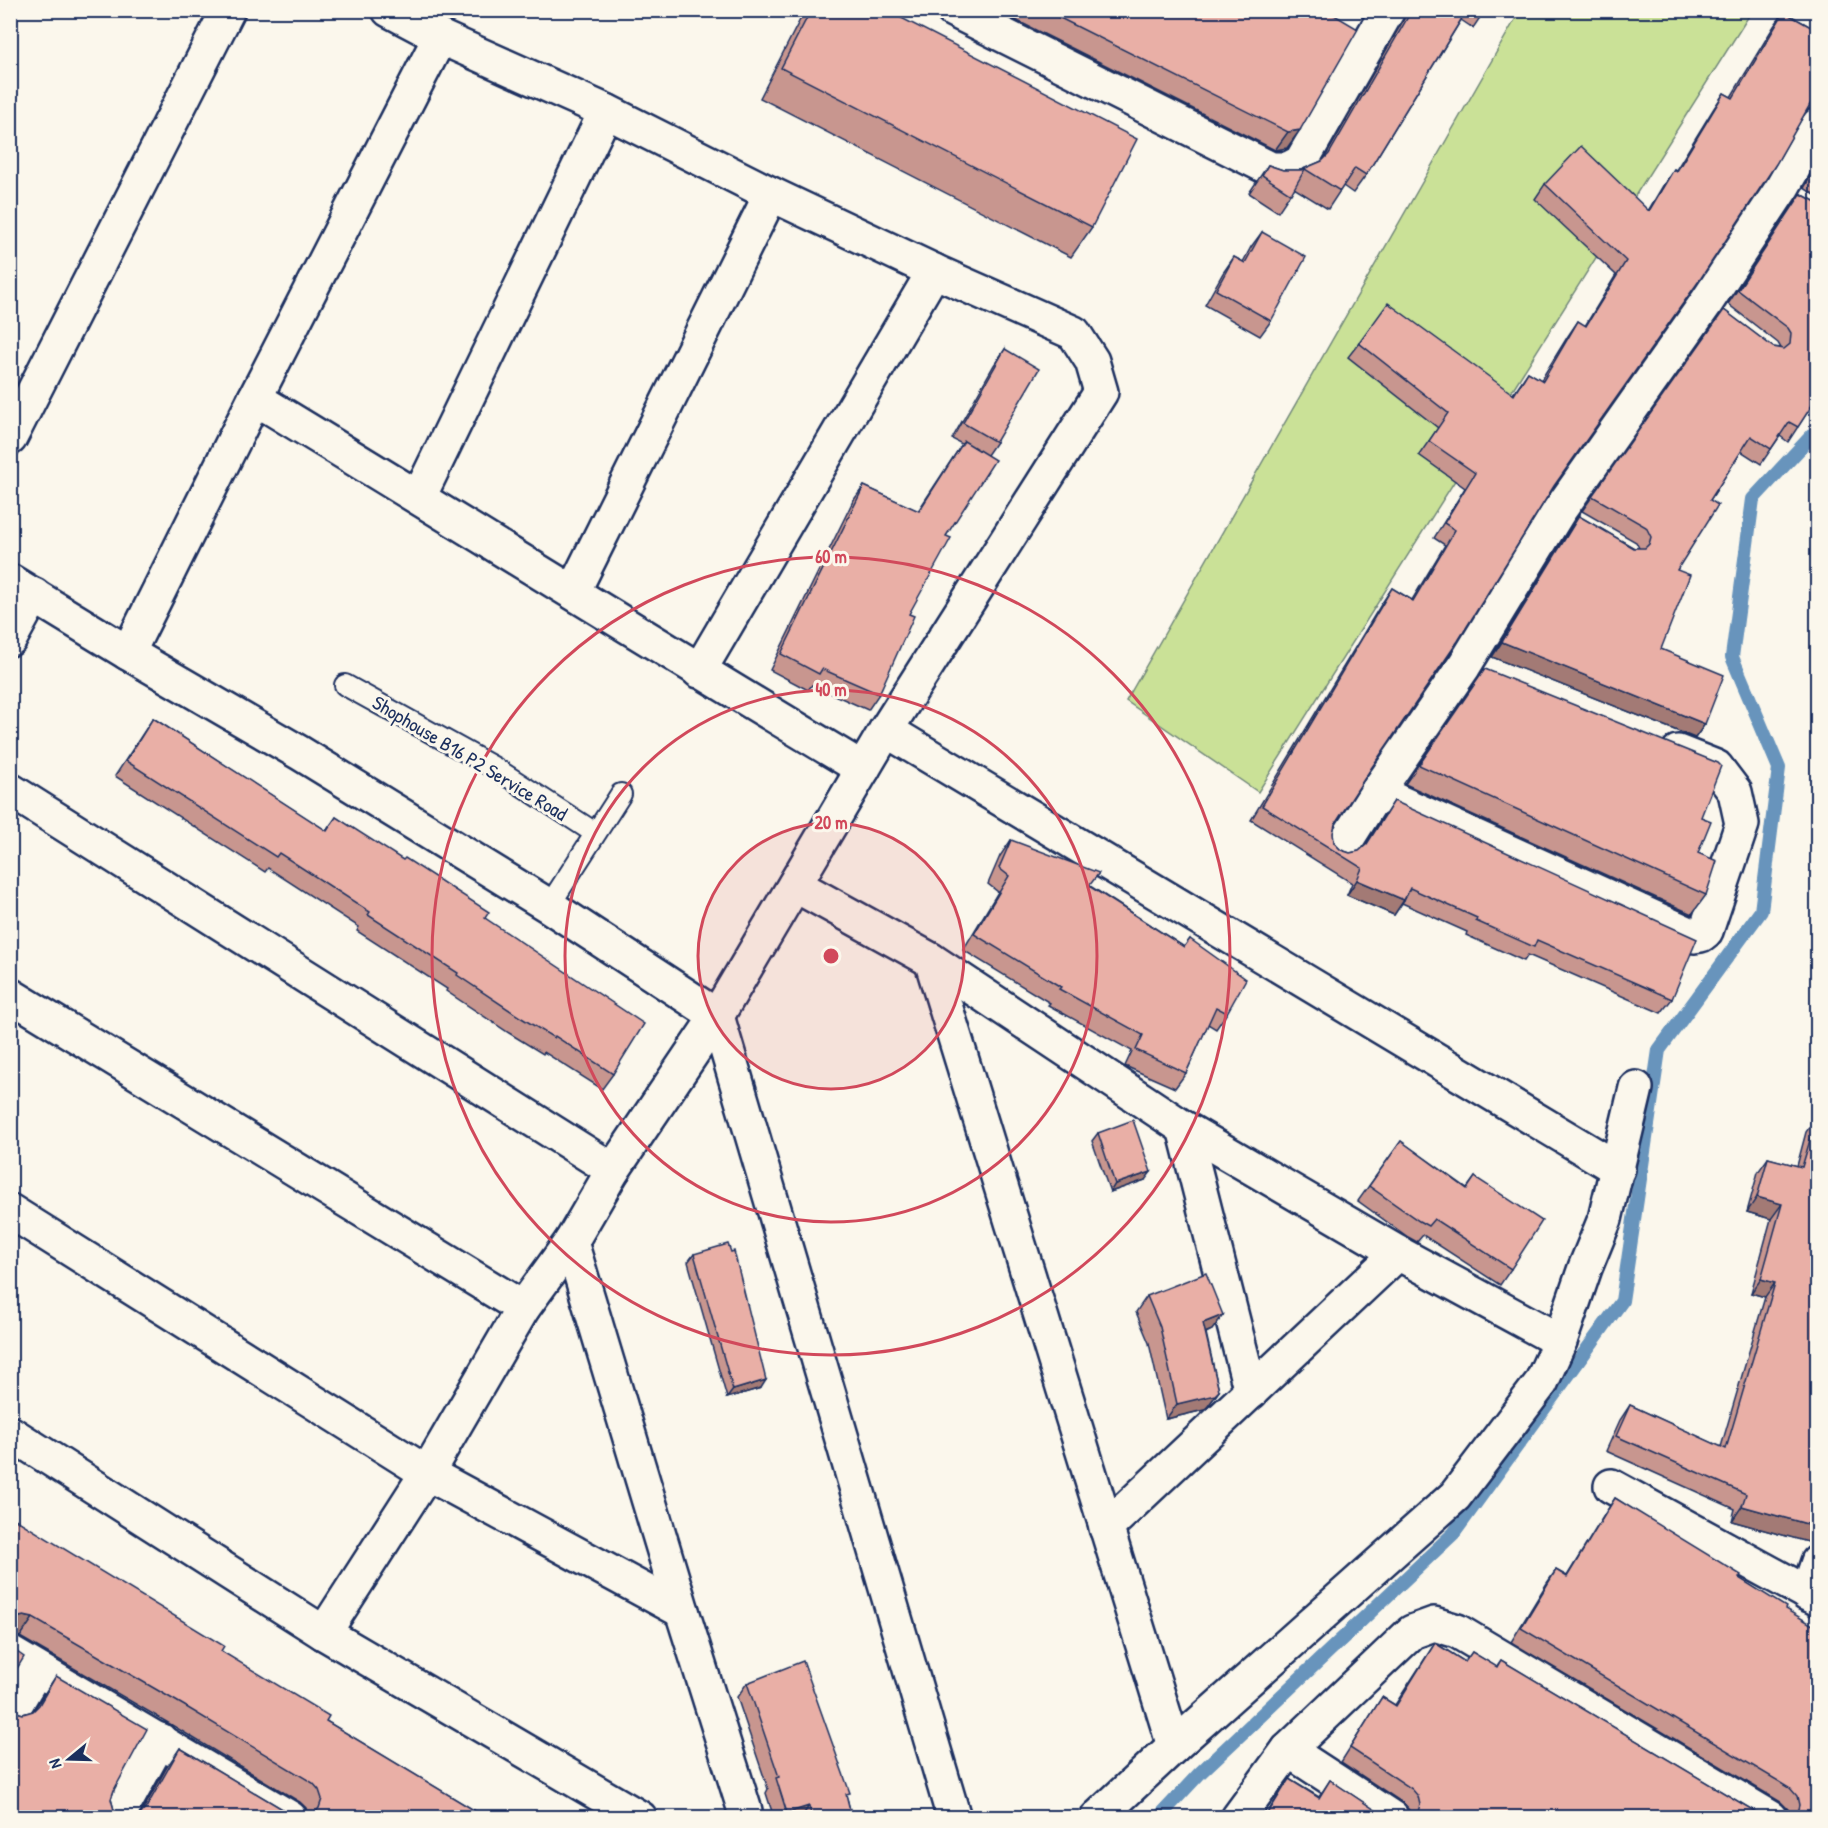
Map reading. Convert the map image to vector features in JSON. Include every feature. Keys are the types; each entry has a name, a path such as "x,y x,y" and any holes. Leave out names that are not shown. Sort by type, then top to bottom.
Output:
{"street":[{"path":"10,438 228,10"},
{"path":"324,1633 427,1473 523,1308 571,1242 613,1170 717,1016 886,730 1101,392 1092,361 1074,333 934,271 771,194 606,111 440,37 389,10"},
{"path":"953,10 1271,169 1287,169 1301,162 1361,33 1388,10"},
{"path":"128,653 255,398 440,37"},
{"path":"419,497 606,111"},
{"path":"1341,849 1377,792 1464,666 1715,310 1791,193 1818,124"},
{"path":"573,592 771,194"},
{"path":"699,671 934,271"},
{"path":"255,398 863,769"},
{"path":"10,639 22,588 300,753 549,906 717,1016 954,1818"},
{"path":"1464,666 1497,679"},
{"path":"886,730 1618,1169"},
{"path":"1377,792 1694,936 1701,935 1706,931 1742,824 1735,792 1716,767 1650,741"},
{"path":"10,790 613,1170"},
{"path":"795,885 931,960 1184,1128 1398,1253 1560,1341"},
{"path":"931,960 1174,1746"},
{"path":"10,995 523,1308"},
{"path":"1097,1818 1174,1746 1455,1496 1541,1383 1560,1341 1585,1268 1605,1219 1636,1088"},
{"path":"1184,1128 1251,1392"},
{"path":"10,1211 427,1473 682,1611"},
{"path":"571,1242 745,1811 744,1818"},
{"path":"1106,1527 1398,1253"},
{"path":"10,1433 324,1633 640,1818"},
{"path":"1611,1486 1812,1596 1818,1562"},
{"path":"1238,1818 1288,1750 1412,1632 1434,1624 1457,1631 1771,1818"},
{"path":"10,1714 23,1661 160,1740 271,1813"},
{"path":"117,1818 160,1740"},
{"path":"1288,1750 1392,1818"}],"lane":[{"name":"Shophouse B16 P2 Service Road","path":"345,685 495,768 595,833"},
{"path":"549,906 621,794"}],"green space":[{"path":"1520,11 1752,11 1258,792 1126,701"}],"building":[{"path":"811,10 886,10 1137,139 1092,227 781,68"},
{"path":"1044,10 1326,10 1358,29 1300,130 1288,132"},
{"path":"1412,10 1467,10 1366,175 1355,168 1340,191 1305,169 1291,194 1262,175 1268,165 1283,170 1301,170 1322,161 1329,154"},
{"path":"1784,12 1818,31 1818,96 1812,101 1776,164 1701,278 1554,486 1458,641 1335,824 1333,833 1334,843 1341,850 1350,853 1359,851 1367,844 1394,801 1697,939 1672,999 1537,940 1534,947 1410,888 1404,900 1357,880 1362,868 1262,806 1392,588 1413,601 1455,530 1444,523 1475,473 1429,441 1448,413 1359,343 1388,303 1514,395 1528,372 1543,381 1578,321 1586,326 1626,261 1545,184 1581,146 1649,211 1674,169 1677,171 1724,93 1733,98"},
{"path":"1801,194 1818,203 1818,396 1798,427 1789,422 1771,449 1751,436 1710,500 1718,505 1677,570 1690,575 1661,649 1724,675 1705,724 1502,642 1579,516 1634,548 1645,548 1649,544 1651,537 1646,527 1592,496 1724,310 1773,347 1784,349 1790,344 1791,333 1788,328 1738,290"},
{"path":"1262,232 1306,257 1271,321 1216,290 1234,257 1245,263"},
{"path":"1005,349 1039,369 996,442 963,423"},
{"path":"964,441 995,460 946,536 951,538 909,614 914,616 879,694 822,669 819,674 781,654 864,486 919,511"},
{"path":"1485,669 1721,766 1701,817 1711,821 1698,853 1717,861 1706,895 1419,765"},
{"path":"153,718 327,831 336,817 403,860 405,858 489,912 485,918 644,1024 613,1074 555,1036 554,1038 520,1017 457,975 458,973 368,915 370,912 279,853 276,857 126,761"},
{"path":"1011,840 1099,873 1089,886 1184,947 1190,939 1246,979 1227,1013 1216,1007 1186,1073 1136,1050 1143,1035 1059,989 1061,987 974,934 1009,876 999,868"},
{"path":"1817,1117 1818,1527 1742,1506 1746,1494 1616,1436 1630,1405 1726,1449 1775,1283 1761,1279 1782,1204 1757,1197 1768,1158 1802,1167"},
{"path":"1133,1120 1151,1172 1115,1184 1098,1133"},
{"path":"1401,1141 1467,1189 1475,1177 1542,1221 1511,1269 1434,1219 1428,1226 1419,1221 1369,1186"},
{"path":"728,1244 731,1252 734,1251 766,1380 733,1390 694,1254"},
{"path":"1206,1273 1223,1315 1203,1323 1219,1391 1215,1395 1177,1404 1160,1327 1147,1296"},
{"path":"1615,1498 1741,1575 1739,1578 1818,1628 1818,1818 1793,1818 1799,1805 1797,1796 1790,1788 1521,1628 1556,1570 1567,1577"},
{"path":"10,1516 224,1646 221,1651 329,1716 326,1721 487,1818 305,1818 313,1815 322,1799 313,1783 33,1618 24,1616 14,1618 10,1622"},
{"path":"1435,1643 1465,1662 1472,1652 1497,1667 1501,1660 1766,1818 1414,1818 1420,1805 1418,1796 1412,1789 1350,1748 1382,1697 1396,1706"},
{"path":"10,1647 24,1657 10,1680"},
{"path":"803,1661 850,1793 846,1794 852,1818 812,1818 809,1806 787,1813 776,1778 779,1777 747,1683"},
{"path":"56,1676 147,1729 111,1799 114,1810 128,1818 10,1818 10,1708 23,1714 33,1711"},
{"path":"180,1748 301,1818 133,1818 140,1815 146,1808"},
{"path":"1289,1779 1319,1798 1330,1780 1387,1818 1265,1818"}],"waterway":[{"path":"1158,1818 1200,1773 1454,1533 1622,1301 1659,1050 1761,911 1779,768 1732,657 1753,499 1818,429"}]}
